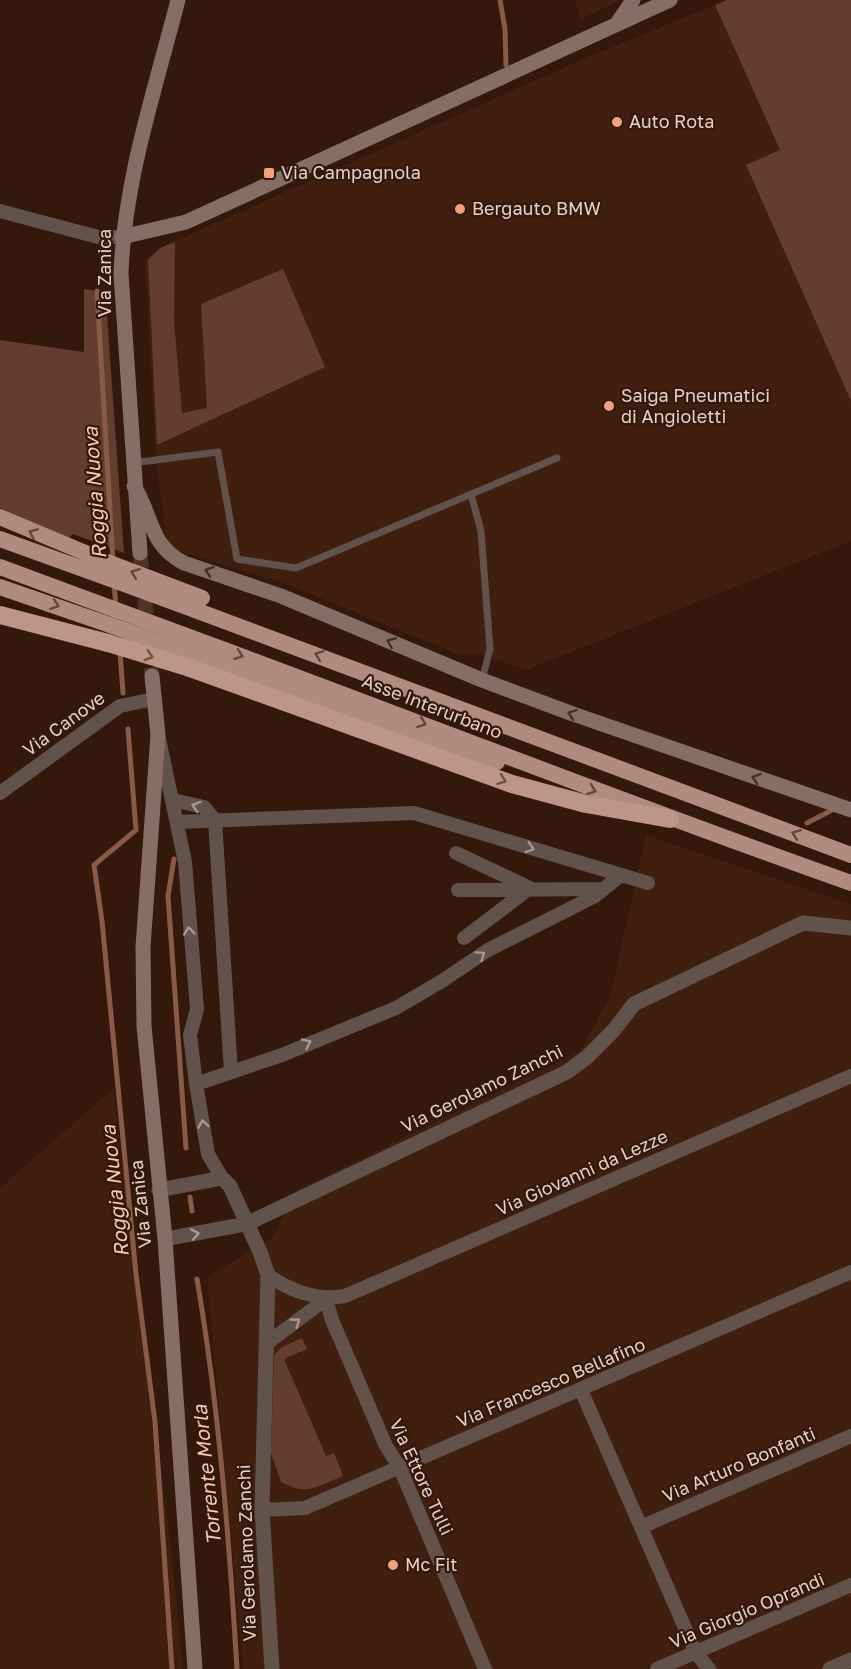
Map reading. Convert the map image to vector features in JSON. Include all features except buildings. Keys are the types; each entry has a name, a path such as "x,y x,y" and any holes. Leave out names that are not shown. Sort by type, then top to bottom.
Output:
{"highway":[{"path":"0,517 107,570"},
{"name":"Asse Interurbano","path":"0,539 107,570 199,604 267,636 851,855"},
{"path":"0,567 186,652 512,784 586,804 670,819"},
{"path":"0,587 109,616"},
{"path":"0,615 108,644 186,652 452,750 537,770 851,883"}],"main road":[{"name":"Via Zanica","path":"140,553 132,463 121,274 122,237 136,164 178,0"},
{"path":"616,24 633,0"},
{"path":"122,237 186,222 670,0"},
{"path":"134,486 145,503 158,542 173,557 281,596 482,680 851,810"},
{"name":"Via Zanica","path":"152,676 158,735 142,976 144,1026 165,1239 195,1669"}],"street":[{"path":"0,211 98,237 122,237"},
{"name":"Via Canove","path":"0,793 120,706 154,699"},
{"name":"Via Zanica","path":"158,735 185,862 197,1009 190,1035 196,1084 208,1154 222,1178"},
{"path":"173,800 204,807 215,820 231,1072"},
{"path":"178,822 414,813 648,883"},
{"path":"456,853 530,888"},
{"path":"196,1084 253,1065 396,1008 488,950 603,889 621,875"},
{"path":"464,938 530,888"},
{"path":"458,890 603,889"},
{"name":"Via Gerolamo Zanchi","path":"165,1239 246,1224 567,1072 594,1051 634,1004 803,923 851,928"},
{"name":"Via Giovanni da Lezze","path":"266,1344 326,1299 345,1296 851,1076"},
{"path":"159,1190 222,1178"},
{"name":"Via Gerolamo Zanchi","path":"222,1178 230,1186 268,1275 262,1510 272,1669"},
{"name":"Via Francesco Bellafino","path":"262,1510 305,1508 851,1272"},
{"path":"268,1275 282,1286 326,1299"},
{"name":"Via Ettore Tulli","path":"326,1299 332,1320 386,1446 400,1468 485,1669"},
{"path":"581,1390 696,1653 709,1669"},
{"name":"Via Arturo Bonfanti","path":"641,1527 851,1436"},
{"name":"Via Giorgio Oprandi","path":"657,1669 851,1585"},
{"path":"696,1653 697,1669"},
{"path":"830,1669 851,1660"}],"lane":[{"path":"132,463 218,452 237,559 296,568 557,458"},
{"path":"471,494 481,531 490,649 482,680"}],"shaded area":[{"path":"574,0 621,0 581,19"},
{"path":"727,0 851,0 851,401 746,165 780,150 715,5"},
{"path":"715,5 780,150 746,166 851,401 851,541 526,670 479,654 460,655 286,584 168,548 156,460 145,260 160,248 588,57"},
{"path":"175,242 174,322 182,413 207,408 201,304 283,269 325,367 157,445 148,260 160,248"},
{"path":"84,289 97,291 106,301 124,553 73,534 68,539 0,508 0,340 84,352"},
{"path":"646,835 851,904 851,1669 243,1669 207,1277 273,1238 295,1191 580,1051 610,997"},
{"path":"113,1089 171,1549 183,1669 0,1669 0,1188"},
{"path":"302,1338 307,1349 284,1359 326,1456 334,1453 343,1476 312,1488 298,1489 281,1482 271,1453 274,1355 282,1347"}],"waterway":[{"path":"500,0 505,29 506,65"},
{"name":"Roggia Nuova","path":"97,291 113,562"},
{"name":"Roggia Nuova","path":"114,583 116,607"},
{"name":"Roggia Nuova","path":"120,652 123,693"},
{"name":"Roggia Nuova","path":"128,729 136,830 94,865 102,921 136,1274 155,1422 172,1669"},
{"name":"Torrente Morla","path":"807,823 836,808"},
{"path":"174,859 168,896 186,1148"},
{"name":"Torrente Morla","path":"190,1197 192,1211"},
{"name":"Torrente Morla","path":"197,1279 222,1473 237,1669"}],"tunnel":[{"path":"140,553 152,676"}],"place":[{"name":"Auto Rota","path":"617,122"},
{"name":"Via Campagnola","path":"269,173"},
{"name":"Bergauto BMW","path":"460,209"},
{"name":"Saiga Pneumatici di Angioletti","path":"609,406"},
{"name":"Mc Fit","path":"393,1565"}]}
